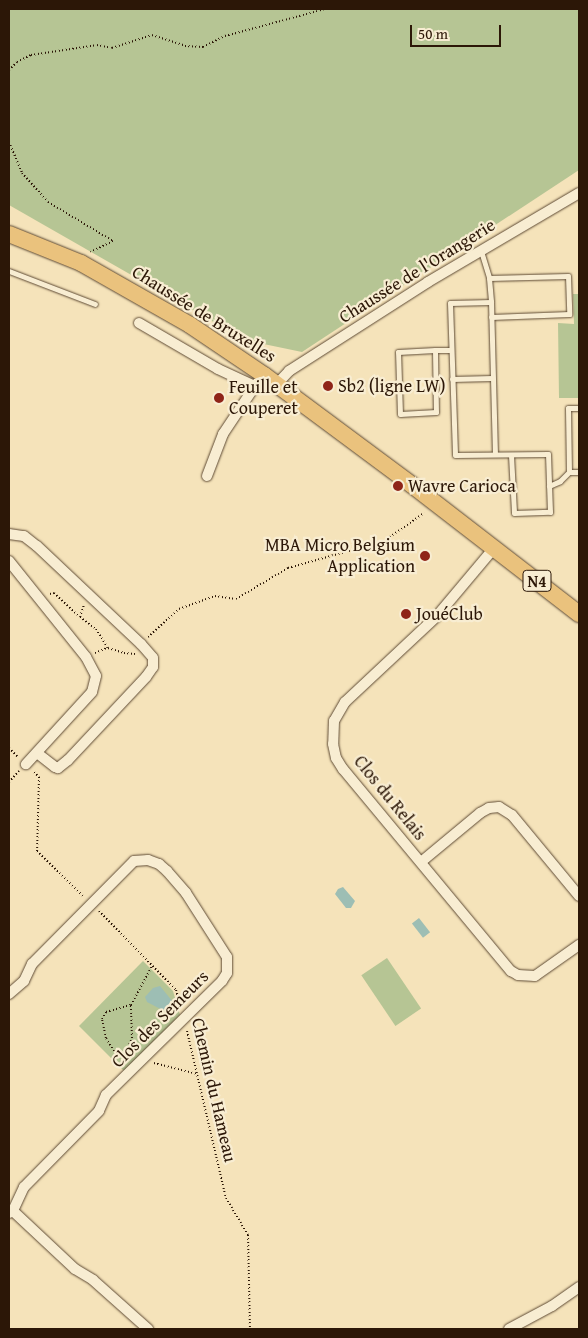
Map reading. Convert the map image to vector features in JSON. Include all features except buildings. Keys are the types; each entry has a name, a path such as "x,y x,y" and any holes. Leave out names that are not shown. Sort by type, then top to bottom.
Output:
{"main road":[{"name":"Chaussée de Bruxelles","path":"9,234 74,260 190,325 265,382 436,505 578,612"}],"street":[{"name":"Chaussée de l'Orangerie","path":"207,476 223,434 265,382 289,371 481,250 579,193"},
{"path":"139,323 218,369 265,382"},
{"path":"9,534 24,536 141,644 153,658 153,667 68,760 58,768 37,753"},
{"name":"Clos du Relais","path":"494,548 437,616 345,702 334,721 333,744 336,758 343,769 507,966 518,975 535,976 579,945"},
{"path":"9,561 86,657 96,676 92,692 26,764"},
{"name":"Clos du Relais","path":"421,862 480,814 489,808 499,807 512,815 579,896"},
{"name":"Clos des Semeurs","path":"9,994 24,981 32,964 134,861 148,860 159,864 186,893 227,957 227,973 222,981 106,1095 99,1111 24,1187 11,1212 75,1269 93,1280 148,1329"},
{"path":"509,1329 552,1306 579,1287"}],"lane":[{"path":"481,250 489,278 491,302 495,453"},
{"path":"9,271 95,304"},
{"path":"489,278 568,276 569,314 491,318"},
{"path":"491,302 450,303 455,455 495,453 511,456 548,454 550,512 514,513 511,456"},
{"path":"435,350 436,412 400,414 398,352 435,350 451,350"},
{"path":"452,379 492,378"},
{"path":"549,486 567,477 569,472 568,408 579,408"},
{"path":"569,472 579,472"}],"path":[{"path":"9,70 17,62 31,55 98,45 112,48 152,35 185,46 203,47 225,36 324,9"},
{"path":"9,142 22,173 48,202 113,241 74,260"},
{"path":"141,644 179,609 215,596 236,598 288,568 384,542 436,505"},
{"path":"38,598 54,593 96,629 108,648 124,653"},
{"path":"80,617 85,603 91,597"},
{"path":"101,651 108,648"},
{"path":"9,782 26,764"},
{"name":"Chemin du Hameau","path":"26,764 39,777 37,852 176,990 226,1198 248,1235 250,1329"},
{"path":"125,1054 132,1038 131,1005 152,966"},
{"path":"131,1005 106,1012 102,1019 106,1038 114,1051 197,1074"}],"green space":[{"path":"9,9 579,9 579,170 302,352 245,340 9,205"},
{"path":"573,294 579,294 579,398 559,398 558,323 574,324"},
{"path":"387,958 421,1009 395,1026 361,975"},
{"path":"143,961 173,991 180,1015 124,1071 79,1026"}],"water":[{"path":"343,887 355,901 351,908 346,908 335,894 338,889"},
{"path":"419,918 430,932 423,938 412,924"},
{"path":"160,986 173,1002 175,1012 170,1014 147,1002 145,997 153,988"}],"place":[{"name":"Sb2 (ligne LW)","path":"328,386"},
{"name":"Feuille et Couperet","path":"219,398"},
{"name":"Wavre Carioca","path":"398,486"},
{"name":"MBA Micro Belgium Application","path":"425,556"},
{"name":"JouéClub","path":"406,614"}]}
